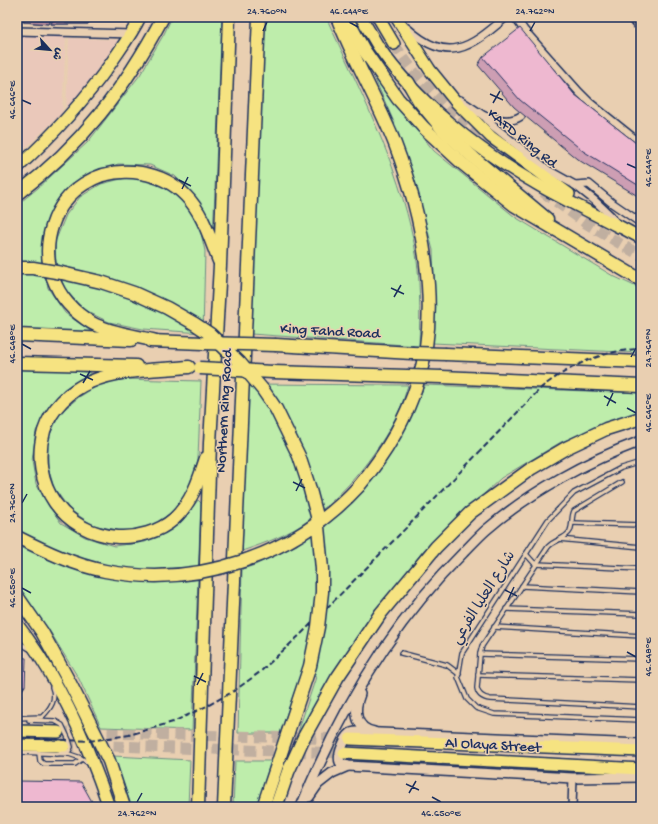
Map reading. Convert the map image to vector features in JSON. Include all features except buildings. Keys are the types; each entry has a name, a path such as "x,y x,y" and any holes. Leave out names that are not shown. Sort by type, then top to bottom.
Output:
{"highway":[{"path":"17,194 56,161 94,123 122,86 146,47 162,17"},
{"name":"Northern Ring Road","path":"198,807 210,443 220,265 229,17"},
{"name":"Northern Ring Road","path":"224,807 259,17"},
{"path":"17,537 46,552 105,571 159,575 213,570 246,560 291,540 322,520 346,501 372,470 394,437 419,380 425,353 429,316 428,282 422,239 412,198 395,145 376,100 337,17"},
{"path":"346,17 364,50 398,99 424,128 463,164 514,205 641,280"},
{"path":"408,82 419,101 443,130 474,158 546,216 555,229"},
{"path":"156,341 111,330 93,323 72,308 57,289 50,274 48,256 49,239 51,226 65,201 88,182 100,176 116,172 134,172 151,175 164,180 176,187 187,197 196,209 220,265"},
{"path":"17,268 32,268 102,282 134,293 167,308 195,324 210,334 240,363 263,390 276,409 299,456 317,516 322,569 322,592 318,627 310,666 263,807"},
{"name":"King Fahd Road","path":"17,335 276,345 412,353 641,362"},
{"path":"17,363 442,377 641,386"},
{"path":"195,368 128,372 91,382 71,393 56,407 46,426 41,441 40,457 42,472 51,497 66,516 76,524 98,534 126,538 140,535 163,526 174,519 183,509 196,488 210,443"},
{"path":"276,807 288,772 304,737 337,678 381,613 436,547 470,513 532,468 566,448 606,429 641,418"},
{"path":"17,596 42,632 71,685 109,761 124,807"}],"main road":[{"path":"17,168 61,124 93,88 132,34 140,17"},
{"path":"361,17 379,46 408,82 459,131 497,159 534,183 619,227"},
{"path":"378,17 394,44"},
{"name":"KAFD Ring Rd","path":"397,19 430,70 456,102 491,137 556,185 619,227 641,238"},
{"path":"17,624 39,656 72,715 96,769 109,807"},
{"path":"17,731 58,732"},
{"name":"Al Olaya Street","path":"350,739 641,751"},
{"path":"17,744 60,750"},
{"name":"Al Olaya Street","path":"344,753 641,769"}],"street":[{"path":"397,19 412,33 426,43 444,49 455,49 473,43 484,36 506,17"},
{"path":"515,17 524,30 579,92 590,103 641,144"},
{"path":"17,31 132,34"},
{"path":"430,70 465,104 484,116 493,126 548,170 575,185 605,211 619,227"},
{"path":"484,116 505,121 515,120 521,116"},
{"path":"575,185 589,184 612,203 641,223"},
{"path":"302,807 317,767 348,706 368,672 402,623 443,573 487,529 530,497 580,467 641,441"},
{"path":"368,672 356,704 356,713 358,720 369,731 383,734"},
{"path":"641,744 356,732 351,733 339,755 339,761 348,766 573,778 641,777"},
{"path":"302,807 318,784 332,773 348,766"},
{"path":"572,807 573,778"}],"lane":[{"name":"شارع العليا الفرعي","path":"641,462 621,468 574,493 548,520 462,653 458,677 467,699 476,708 494,714 641,720"},
{"path":"622,482 574,511 570,531 553,542 536,564 482,646 478,675 478,692 485,698 641,707"},
{"path":"572,523 641,525"},
{"path":"558,539 641,547"},
{"path":"526,554 536,564 641,570"},
{"path":"522,586 641,592"},
{"path":"506,610 641,614"},
{"path":"494,627 641,636"},
{"path":"17,642 39,656 54,691 54,700 49,710 42,717 17,719"},
{"path":"401,653 447,665 459,674"},
{"path":"480,654 641,659"},
{"path":"478,675 641,680"},
{"path":"17,719 55,721 62,726 71,747 69,751 60,750 39,753 17,752"},
{"path":"60,750 82,759 96,769"},
{"path":"39,753 40,761 44,764 75,764 82,759"}],"shaded area":[{"path":"17,36 66,37 62,113 17,156"},
{"path":"69,38 119,40 66,112"}],"green space":[{"path":"172,17 222,17 213,238 197,198 175,176 150,165 118,164 90,175 61,197 46,230 42,261 48,288 65,313 93,333 17,330 17,205 38,188 88,142 140,75 164,34"},
{"path":"263,17 326,17 377,128 407,213 418,269 420,307 419,346 251,334"},
{"path":"374,77 434,151 515,217 613,276 641,289 641,353 433,343 435,310 433,250 419,198 397,129"},
{"path":"129,177 153,180 182,199 198,220 205,251 203,333 143,329 109,322 84,310 65,289 56,265 55,242 66,215 80,197 101,184"},
{"path":"17,369 69,370 91,373 64,389 36,431 32,461 36,484 61,523 85,537 114,546 145,542 174,526 198,500 201,503 192,730 101,727 79,679 51,633 17,586"},
{"path":"122,379 201,381 198,459 191,486 173,511 155,525 126,532 93,525 70,510 54,488 48,467 48,439 60,413 79,397 100,384"},
{"path":"248,384 408,385 399,411 380,445 355,477 327,506 295,529 242,551"},
{"path":"425,385 641,393 641,411 561,442 501,478 423,551 371,618 304,727 298,732 316,677 301,673 280,733 238,733 242,569 255,565 297,545 364,489 390,455"},
{"path":"113,756 190,760 188,807 132,807"},
{"path":"235,761 271,761 257,807 233,807"}],"tunnel":[{"path":"394,44 419,77 445,106 505,160"},
{"path":"543,192 587,224 641,256"},
{"path":"58,732 350,739"},
{"path":"64,746 344,753"}],"railway":[{"path":"624,17 641,36"},
{"path":"17,738 89,741 129,735 173,722 234,691 260,672 302,633 542,387 564,372 588,360 614,352 641,349"}]}
